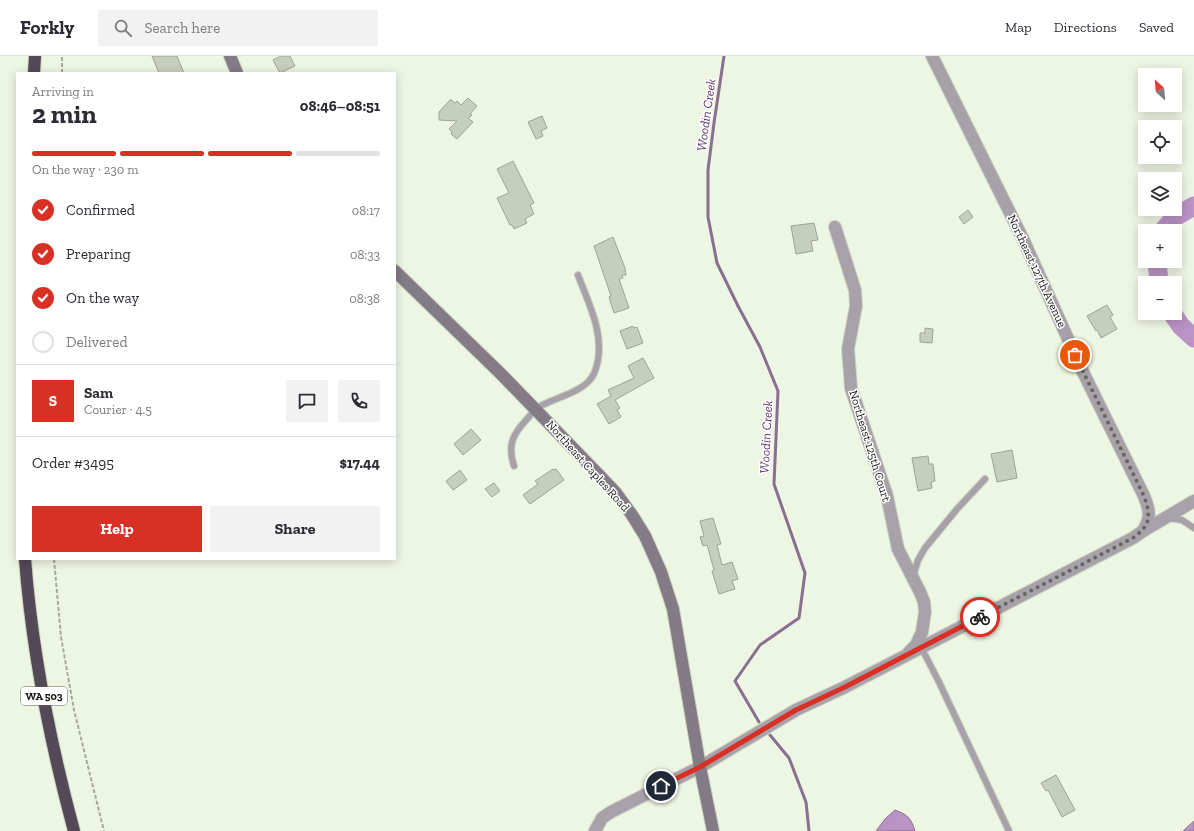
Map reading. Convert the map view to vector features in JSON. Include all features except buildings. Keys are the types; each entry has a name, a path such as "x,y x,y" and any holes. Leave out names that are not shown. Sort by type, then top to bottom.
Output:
{"highway":[{"path":"34,72 35,56"},
{"name":"WA 503","path":"25,560 37,658 48,720 74,831"}],"main road":[{"path":"230,56 237,72"},
{"name":"Northeast Caples Road","path":"396,272 536,408 616,493 632,515 653,553 673,609 700,767 713,831"}],"street":[{"name":"Northeast 127th Avenue","path":"932,56 1023,239 1082,370 1144,496 1149,514 1148,523 1143,531"},
{"name":"Northeast 125th Court","path":"835,227 855,290 856,306 848,349 851,388 887,496 898,549 920,592 925,612 922,632 916,645 905,655"},
{"path":"595,831 602,818 611,812 700,767 796,710 845,687 1126,542 1194,502"}],"lane":[{"path":"514,466 511,457 511,446 517,430 536,408 581,387 592,377 597,365 599,350 597,326 578,275"},
{"path":"913,578 918,560 925,548 957,509 985,479"},
{"path":"1167,518 1182,520 1194,528"},
{"path":"921,647 1009,831"}],"path":[{"path":"62,56 62,72"},
{"path":"54,560 61,637 74,710 104,831"}],"shaded area":[{"path":"895,810 908,818 915,831 876,831 885,819"},
{"path":"1194,821 1194,831 1183,831"}],"waterway":[{"name":"Woodin Creek","path":"724,56 708,170 708,217 717,263 760,347 778,391 774,484 805,573 799,618 760,645 735,681 759,722"},
{"path":"1169,224 1175,217 1194,206"},
{"path":"1158,268 1158,276"},
{"path":"1177,320 1194,338"},
{"name":"Woodin Creek","path":"770,735 789,758 806,802 809,831"}],"way so far":[{"path":"980,617 1133,538 1143,531 1148,523 1148,506 1144,496 1075,355"}],"route":[{"path":"661,786 700,767 796,710 845,687 980,617"}]}
